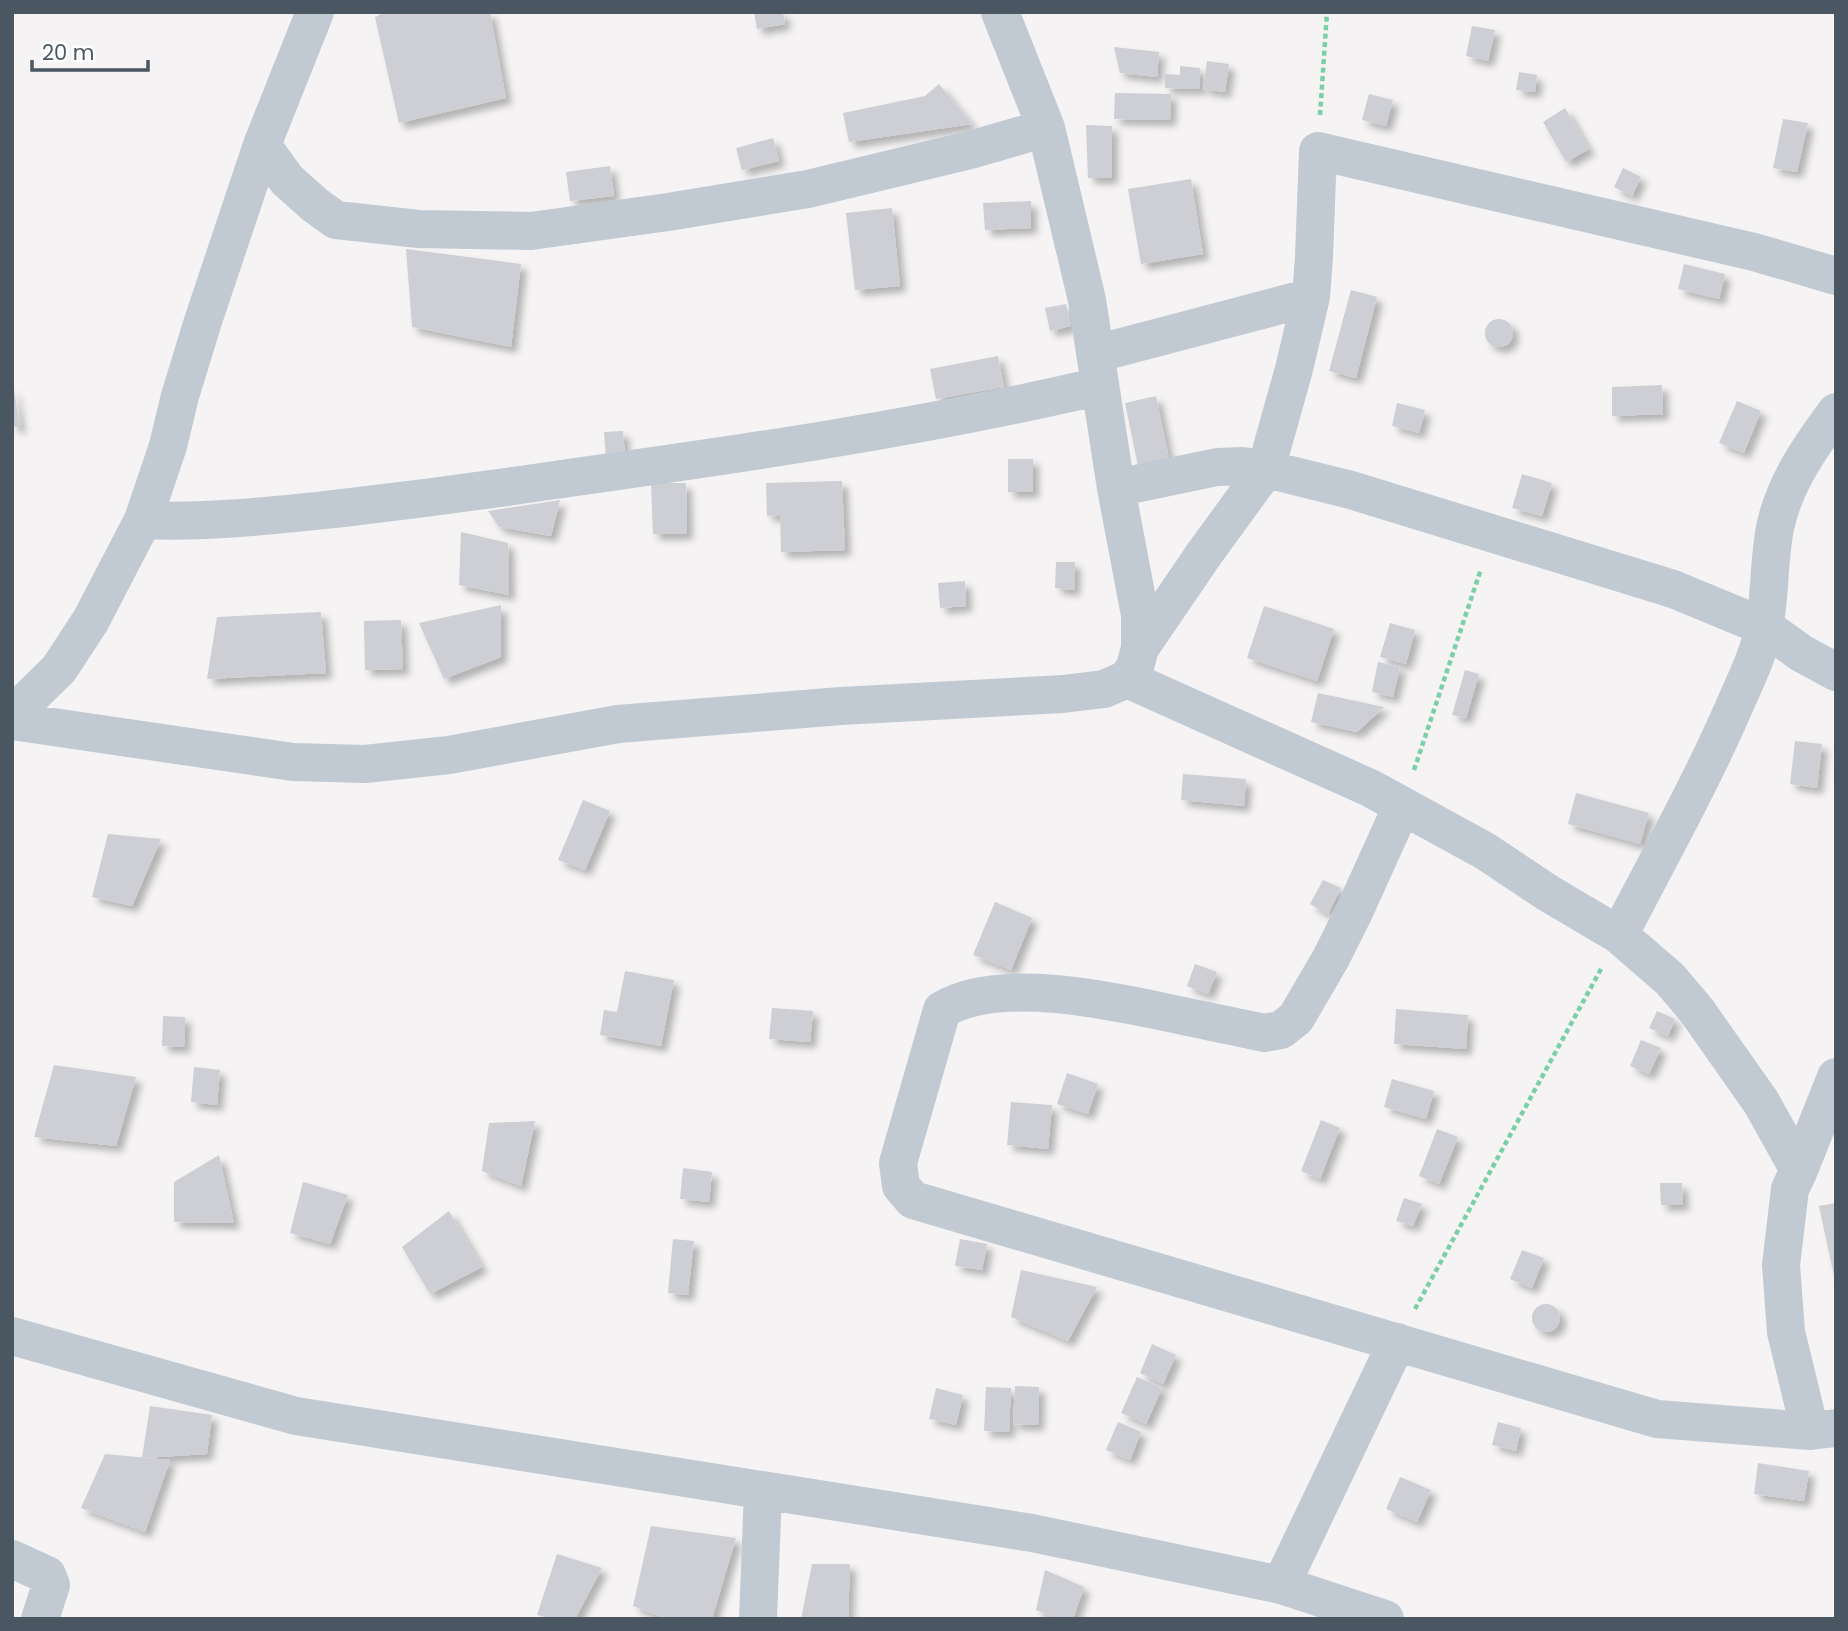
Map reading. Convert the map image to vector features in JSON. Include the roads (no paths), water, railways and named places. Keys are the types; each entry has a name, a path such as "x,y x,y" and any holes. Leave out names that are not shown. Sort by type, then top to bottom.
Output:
{"street":[{"path":"1000,12 1046,128 1087,300 1116,488 1140,615 1133,663"},
{"path":"12,715 59,669 91,620 143,520 168,446 199,334 308,13"},
{"path":"262,145 288,180 336,220 419,229 531,231 808,189 970,150 1046,128"},
{"path":"12,721 293,762 365,764 449,755 618,724 841,706 1063,694 1115,685 1133,663 1204,554 1266,469 1311,297 1318,151 1754,252 1836,276"},
{"path":"143,520 187,522 300,513 442,496 838,438 1027,403 1097,370 1311,297"},
{"path":"1619,935 1715,751 1758,651 1768,608 1775,530 1780,511 1805,453 1836,412"},
{"path":"1116,488 1217,467 1242,466 1266,469 1351,490 1673,589 1765,627 1801,653 1836,671"},
{"path":"1133,663 1485,851 1619,935 1670,979 1697,1011 1761,1102 1799,1170"},
{"path":"1402,806 1331,958 1296,1018 1282,1030 1264,1033 1093,997 1027,993 978,996 954,1002 942,1010 898,1163 901,1186 914,1200 1657,1419 1823,1429 1786,1332 1781,1265 1790,1189 1836,1077"},
{"path":"12,1336 296,1416 1032,1533 1282,1585 1385,1619"},
{"path":"1282,1585 1397,1342"},
{"path":"758,1619 763,1491"},
{"path":"12,1559 47,1575 51,1586 40,1619"}]}
